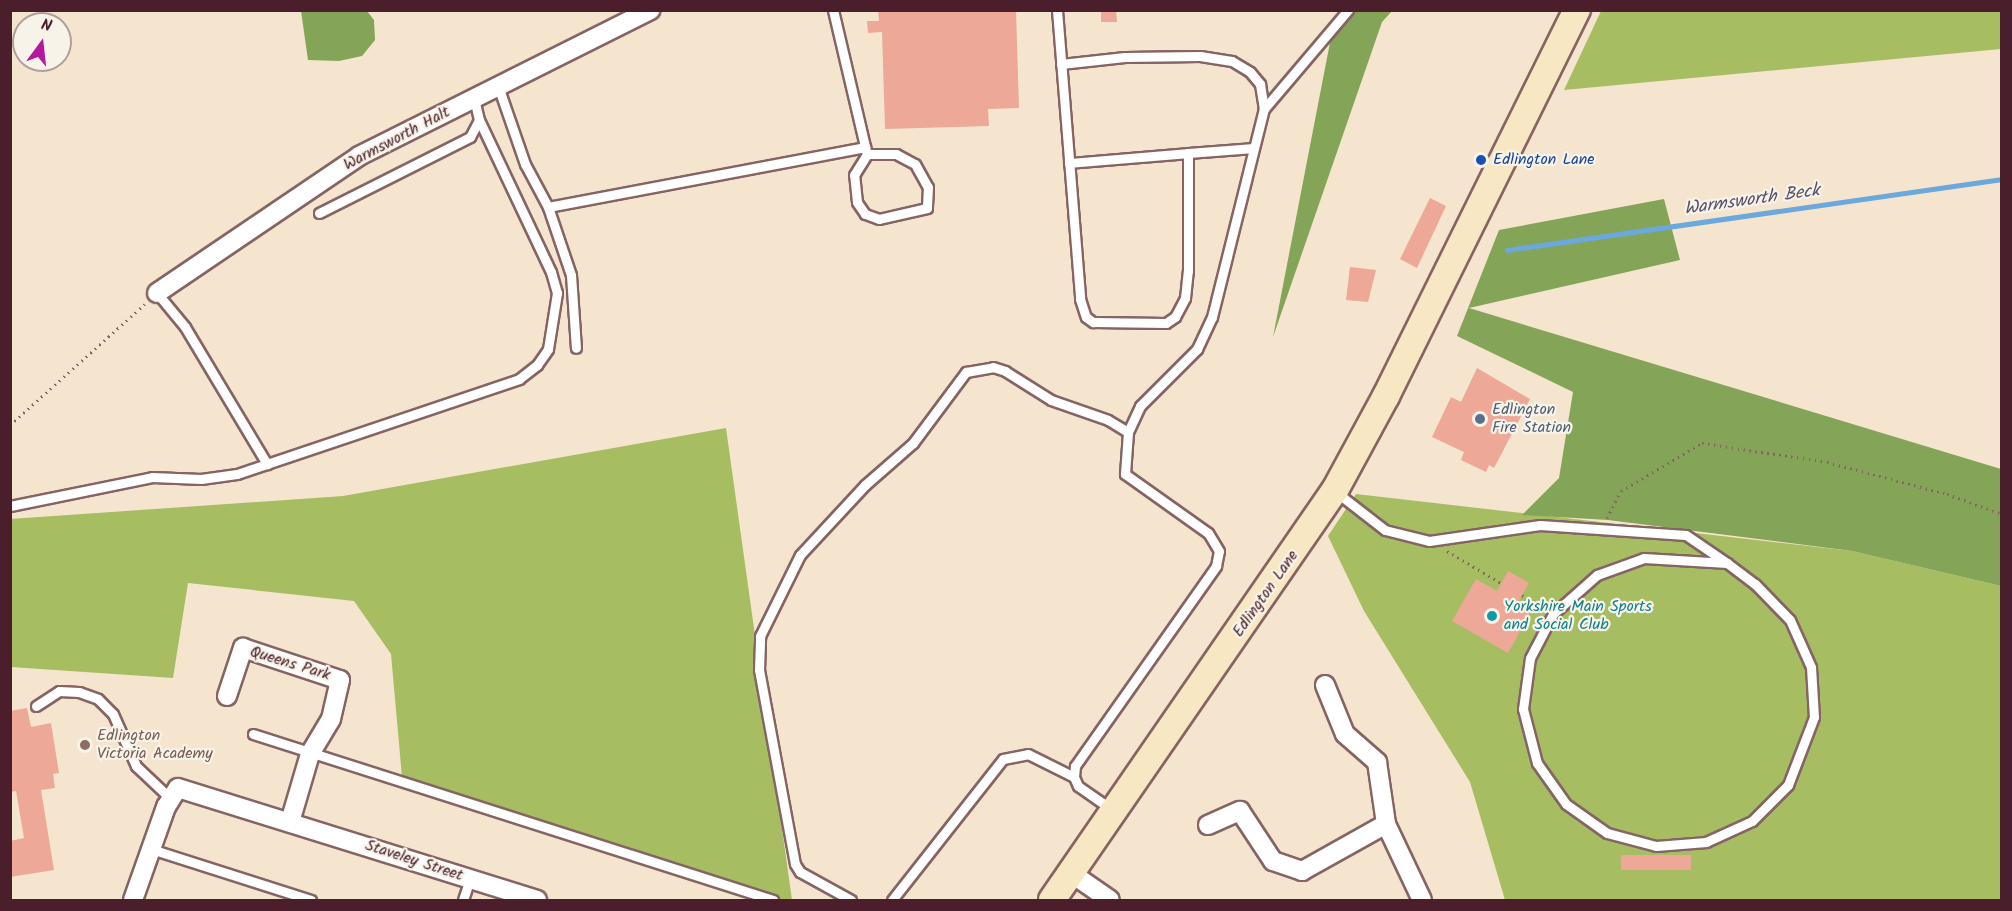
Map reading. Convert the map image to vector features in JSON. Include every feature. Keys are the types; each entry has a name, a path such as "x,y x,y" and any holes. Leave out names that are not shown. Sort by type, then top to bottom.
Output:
{"main road":[{"name":"Edlington Lane","path":"1052,900 1335,490 1386,396 1577,10"}],"street":[{"name":"Warmsworth Halt","path":"157,293 359,156 651,10"},
{"name":"Queens Park","path":"227,696 243,648 340,680 331,719 310,754"},
{"path":"1325,685 1345,734 1377,762 1386,824 1422,900"},
{"path":"290,822 310,754"},
{"name":"Staveley Street","path":"170,798 178,788 537,900"},
{"path":"134,900 170,798"},
{"path":"1208,825 1240,811 1273,861 1302,871 1386,824"},
{"path":"1071,873 1110,900"}],"lane":[{"path":"548,207 866,150 896,154 915,164 928,187 927,208 879,219 865,214 857,202 854,175 866,150 833,10"},
{"path":"1057,10 1080,299 1086,317 1101,324 1166,323 1182,309 1185,298 1188,153"},
{"path":"1264,109 1348,10"},
{"path":"1061,64 1125,57 1200,57 1232,61 1250,72 1260,84 1264,109 1212,317 1197,349 1140,406 1128,432 1125,474 1208,533 1219,551 1216,566 1076,766 1074,777 1078,786 1114,811"},
{"path":"498,86 525,164 548,207 571,275 576,348"},
{"path":"10,506 152,477 212,479 267,464 519,379 537,365 548,349 557,311 551,272 479,120 474,98"},
{"path":"319,213 470,137 479,120"},
{"path":"1069,163 1254,148"},
{"path":"157,293 185,327 267,464"},
{"path":"851,900 800,872 795,864 759,670 760,636 800,555 865,485 913,443 966,372 993,367 1005,371 1051,400 1108,420 1128,432"},
{"path":"1335,490 1385,530 1429,541 1540,525 1686,534 1727,563 1755,584 1790,620 1811,667 1814,717 1788,785 1752,821 1706,842 1656,846 1607,833 1566,804 1537,763 1523,709 1530,658 1552,614 1597,575 1644,558 1727,563"},
{"path":"36,706 59,691 80,692 98,699 113,714 136,766 170,798"},
{"path":"253,734 773,900"},
{"path":"892,900 1003,759 1028,754 1074,777"},
{"path":"151,849 311,900"},
{"path":"463,900 470,879"}],"path":[{"path":"10,425 157,293"},
{"path":"1601,528 1621,491 1702,443 1827,462 1947,494 2001,514"},
{"path":"1429,541 1501,583"},
{"path":"1522,595 1552,614"}],"green space":[{"path":"301,11 367,11 374,20 375,40 362,56 339,61 308,60"},
{"path":"1348,11 1392,11 1382,22 1273,337 1333,27"},
{"path":"1601,11 2001,11 2001,49 1564,90"},
{"path":"1664,199 1680,260 1469,308 2001,469 2001,586 1852,551 1608,520 1522,515 1559,478 1573,392 1457,336 1499,230"},
{"path":"726,428 792,900 771,900 402,777 391,654 354,601 188,583 173,678 11,667 10,519 343,496"},
{"path":"1356,494 1852,551 2001,586 2001,900 1505,900 1470,782 1364,611 1328,536"}],"building":[{"path":"878,10 1016,10 1019,108 988,109 989,126 885,129 882,32 868,33 867,21 879,21"},
{"path":"1101,10 1116,10 1117,22 1101,22"},
{"path":"1430,198 1446,206 1417,268 1400,259"},
{"path":"1350,267 1376,270 1368,302 1346,300"},
{"name":"Edlington Fire Station","path":"1477,368 1530,399 1494,468 1489,465 1486,472 1461,460 1464,452 1432,437 1451,397 1461,402"},
{"name":"Yorkshire Main Sports and Social Club","path":"1508,571 1529,583 1518,602 1532,610 1508,653 1452,621 1476,579 1497,591"},
{"path":"27,708 31,727 51,723 59,773 53,774 55,788 41,790 54,870 10,877 10,841 24,838 16,791 10,792 10,711"},
{"path":"1621,855 1691,855 1691,870 1621,870"}],"waterway":[{"name":"Warmsworth Beck","path":"1507,250 2002,179"}],"place":[{"name":"Edlington Lane","path":"1481,160"},
{"name":"Edlington Fire Station","path":"1480,419"},
{"name":"Yorkshire Main Sports and Social Club","path":"1492,616"},
{"name":"Edlington Victoria Academy","path":"85,745"}]}
